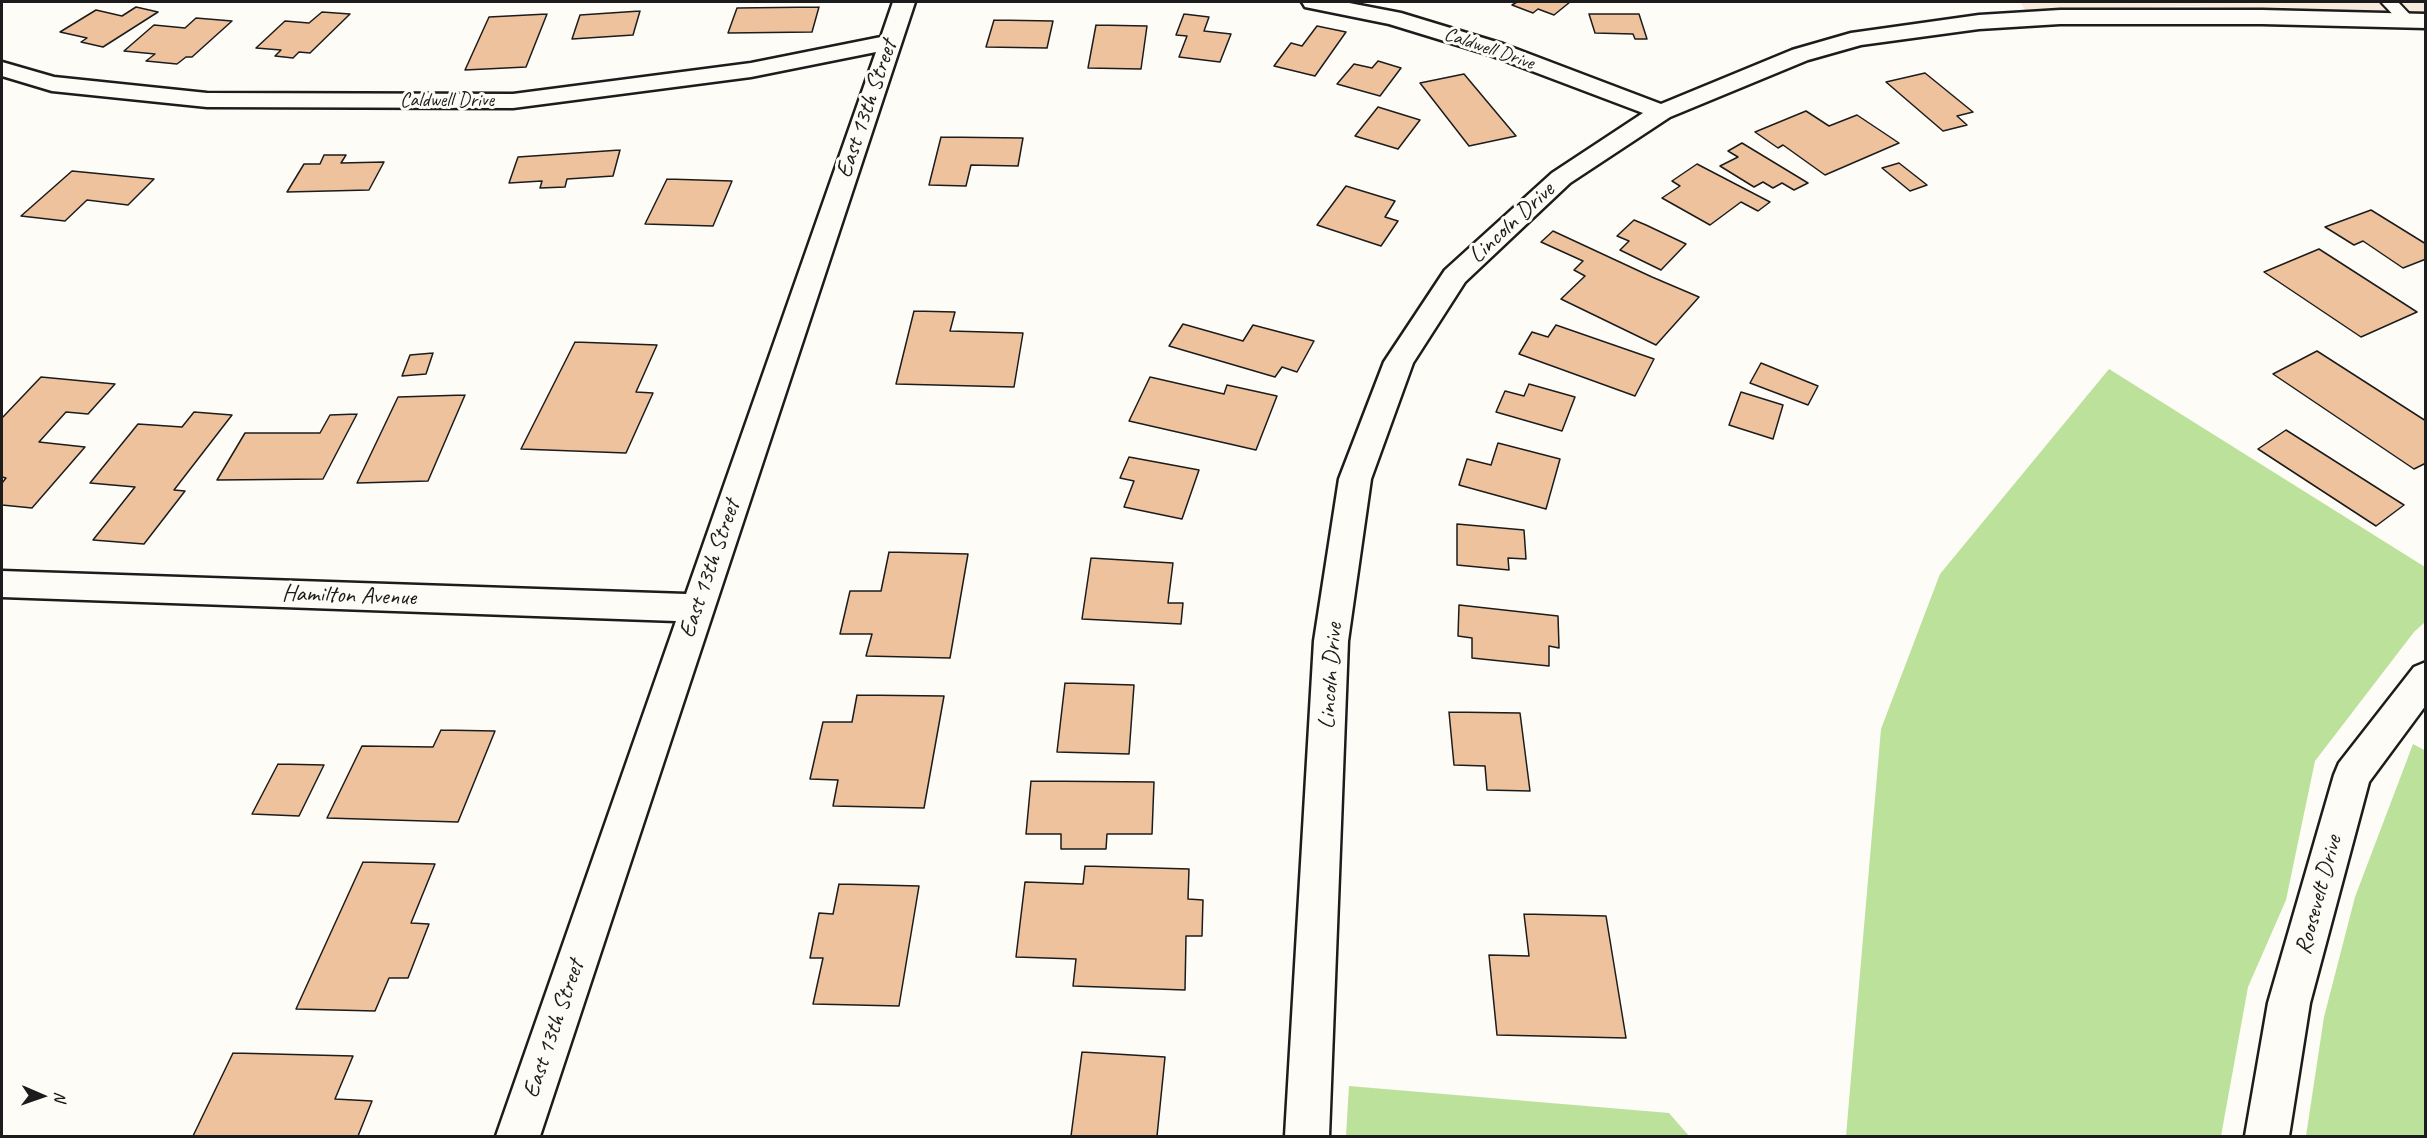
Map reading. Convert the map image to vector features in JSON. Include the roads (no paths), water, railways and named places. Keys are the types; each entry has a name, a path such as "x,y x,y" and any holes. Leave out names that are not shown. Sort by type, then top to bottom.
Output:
{"street":[{"name":"East 13th Street","path":"518,1137 696,608 904,2"},
{"name":"Caldwell Drive","path":"1313,2 1393,18 1495,49 1661,112"},
{"name":"Lincoln Drive","path":"1307,1137 1331,640 1355,479 1400,362 1455,276 1561,178 1661,112 1800,55 1849,41 1979,22 2060,17 2408,15"},
{"name":"Caldwell Drive","path":"2,69 52,84 207,99 513,101 751,70 890,42"},
{"name":"Hamilton Avenue","path":"2,584 696,608"},
{"name":"Roosevelt Drive","path":"2267,1137 2289,1003 2352,774 2426,676"}]}
